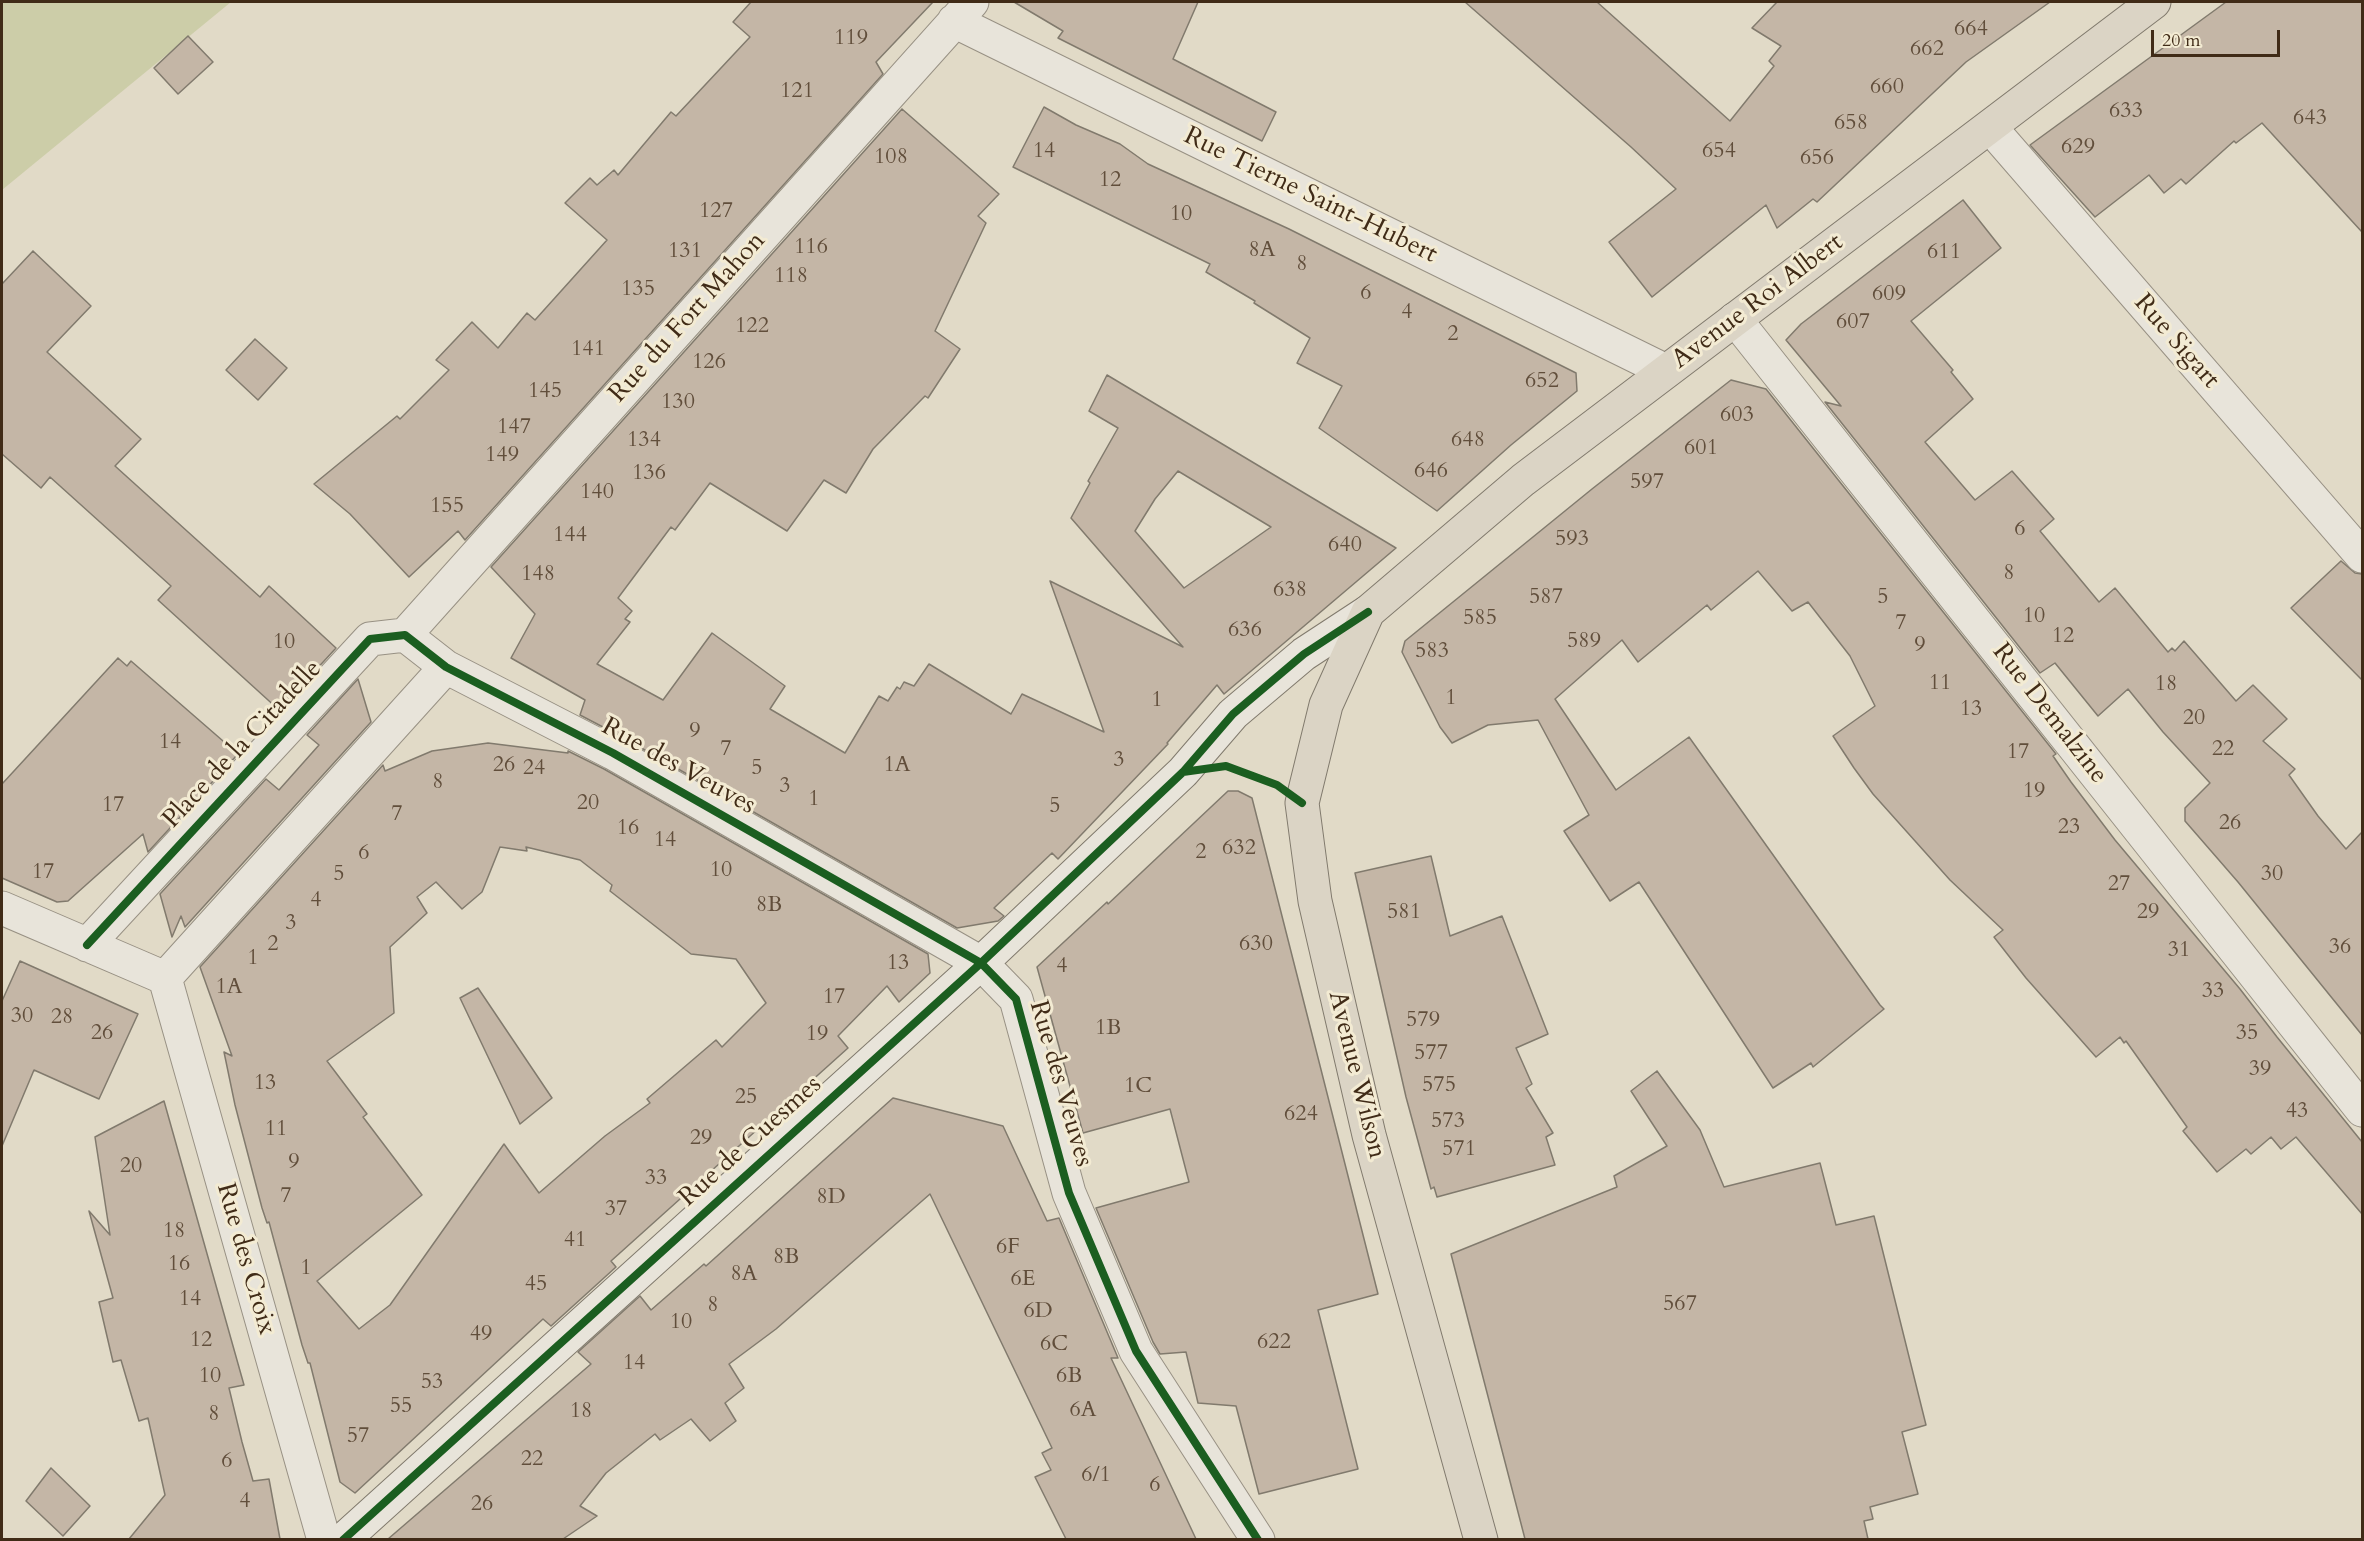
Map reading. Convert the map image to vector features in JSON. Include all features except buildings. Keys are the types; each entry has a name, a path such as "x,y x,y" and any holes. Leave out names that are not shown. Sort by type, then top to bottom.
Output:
{"main road":[{"name":"Avenue Roi Albert","path":"1368,612 1523,480 2154,2"},
{"name":"Avenue Wilson","path":"1368,612 1326,705 1302,803 1315,901 1369,1135 1481,1539"}],"street":[{"name":"Rue Tierne Saint-Hubert","path":"963,11 1666,371"},
{"name":"Rue du Fort Mahon","path":"405,635 963,11"},
{"name":"Rue Sigart","path":"1990,127 2362,556"},
{"name":"Rue Demalzine","path":"1735,319 2362,1110"},
{"name":"Rue de Cuesmes","path":"343,1539 981,963 1183,772 1233,714 1304,654 1368,612"},
{"path":"2,908 165,978 446,667 405,635"},
{"name":"Place de la Citadelle","path":"87,945 370,639 405,635"},
{"name":"Rue des Veuves","path":"446,667 613,753 981,963 1016,999 1069,1193 1136,1351 1258,1539"},
{"name":"Rue des Croix","path":"165,978 324,1539"}],"green space":[{"path":"2,2 231,2 2,190"}],"cycle path":[{"path":"343,1540 981,963 1183,772 1233,714 1304,654 1368,612"},
{"path":"87,945 370,639 405,635 446,667 613,753 981,963 1016,999 1069,1193 1136,1351 1258,1540"},
{"path":"1183,772 1226,766 1277,785 1302,803"}]}
